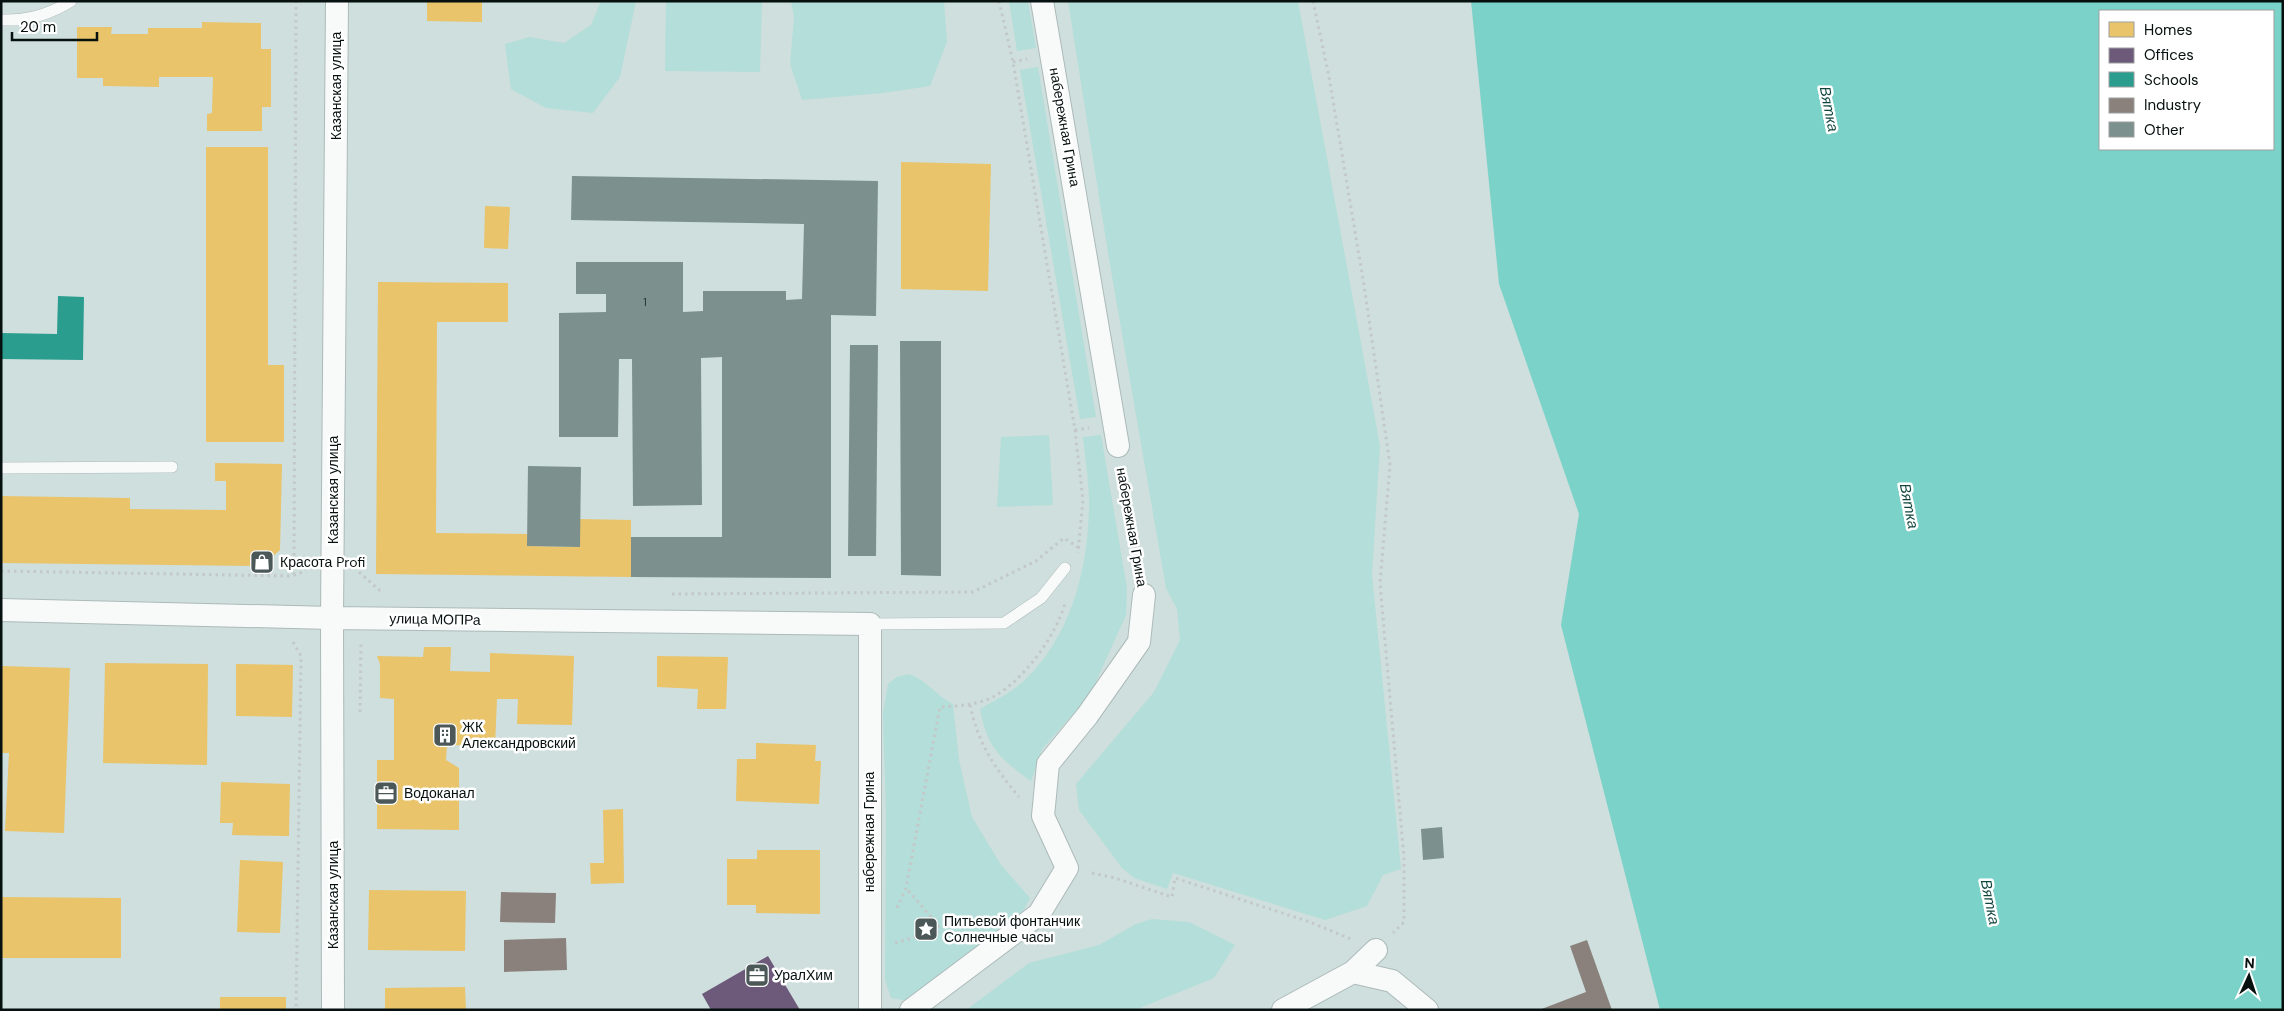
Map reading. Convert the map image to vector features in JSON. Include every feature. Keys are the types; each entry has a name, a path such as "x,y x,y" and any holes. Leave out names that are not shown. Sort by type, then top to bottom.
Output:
{"street":[{"name":"Казанская улица","path":"333,1010 332,618 337,1"},
{"name":"набережная Грина","path":"1042,1 1118,446"},
{"name":"набережная Грина","path":"1043,816 1048,764 1087,716 1138,642 1144,595"},
{"name":"улица МОПРа","path":"1,610 332,618 870,624"},
{"name":"набережная Грина","path":"870,624 870,1010"},
{"path":"911,1010 1039,914 1067,868 1043,816"},
{"path":"1283,1010 1353,972 1376,950"},
{"path":"1353,972 1392,981 1427,1010"}],"lane":[{"path":"1,20 19,20 47,14 71,1"},
{"path":"1,468 172,467"},
{"path":"870,624 1004,623 1041,598 1065,568"}],"path":[{"path":"294,575 296,1"},
{"path":"999,1 1014,71 1075,430 1083,500 1077,558"},
{"path":"1313,1 1329,77 1363,275 1390,465 1380,583 1404,858 1404,922"},
{"name":"набережная Грина","path":"1118,446 1144,595"},
{"path":"663,594 973,592 1036,561 1064,538 1079,549"},
{"path":"1,571 294,575 306,571"},
{"path":"358,572 379,590 388,590"},
{"path":"894,913 906,888 940,707 970,705 993,696 1020,675 1046,644 1062,611 1067,594"},
{"path":"290,635 301,656 296,1010"},
{"path":"970,705 975,730 998,772 1020,798 1043,816"},
{"path":"1115,878 1172,897 1175,878 1310,922"},
{"path":"888,944 922,935 933,938 940,930 938,925 906,888"}],"shaded area":[{"path":"601,1 636,1 620,77 593,113 546,108 511,89 505,44 529,37 564,43 591,25"},
{"path":"666,1 762,1 760,72 665,71"},
{"path":"791,1 944,1 947,42 930,86 883,93 802,100 790,64 794,17"},
{"path":"1009,1 1028,1 1036,48 1017,51"},
{"path":"1068,1 1298,1 1380,446 1372,574 1401,869 1383,875 1367,906 1325,920 1173,873 1167,889 1134,878 1122,868 1079,810 1076,784 1154,692 1180,640 1177,609 1166,588 1108,253"},
{"path":"1038,67 1096,417 1080,419 1020,70"},
{"path":"1049,435 1053,505 997,507 1001,437"},
{"path":"1101,435 1127,588 1126,615 1090,695 1042,749 1031,781 1011,766 996,751 987,733 980,709 1025,680 1055,642 1066,621 1075,598 1086,550 1089,494 1083,437"},
{"path":"909,674 921,680 941,697 953,704 959,760 972,817 1001,865 1030,898 1018,921 910,1001 891,998 885,980 886,814 883,713 888,684 897,677"},
{"path":"1152,919 1189,922 1235,945 1214,978 1135,1010 966,1010 1029,963 1099,945 1136,924"}],"water":[{"name":"Вятка","path":"1471,1 2283,1 2283,1010 1660,1010 1561,625 1579,514 1499,284"}],"building: Homes":[{"path":"427,1 482,1 482,22 427,21"},
{"path":"202,22 261,23 261,49 271,49 271,107 262,107 262,131 207,131 207,114 212,113 213,77 159,77 159,87 103,86 103,78 77,78 77,27 112,27 111,34 148,34 148,28 202,28"},
{"path":"206,147 268,147 268,365 284,365 284,442 206,442"},
{"path":"901,162 991,164 988,291 901,289"},
{"path":"485,206 510,207 508,249 484,248"},
{"path":"378,282 508,283 508,322 437,322 436,533 527,534 527,546 580,547 580,519 631,520 631,577 376,574"},
{"path":"215,463 282,464 280,550 262,566 1,563 1,496 130,498 130,509 226,510 226,481 215,481"},
{"name":"ЖК Александровский","path":"424,647 451,647 450,671 490,672 490,653 574,656 572,725 517,724 518,699 497,699 495,746 447,745 446,760 459,768 459,830 377,829 377,760 394,760 394,699 380,698 380,664 377,656 423,657"},
{"path":"657,656 728,657 726,709 697,709 698,689 657,687"},
{"path":"105,663 208,664 207,765 103,763"},
{"path":"236,664 293,665 292,717 236,716"},
{"path":"1,666 70,668 64,833 5,831 9,753 1,753"},
{"path":"756,743 816,745 815,761 821,761 819,804 736,801 737,759 756,759"},
{"path":"221,782 290,784 289,836 232,835 233,823 220,823"},
{"path":"623,809 624,883 591,884 590,863 604,863 603,810"},
{"path":"757,850 820,850 820,914 756,913 756,905 727,905 727,859 757,859"},
{"path":"240,860 283,862 280,933 237,932"},
{"path":"369,890 466,891 465,951 368,950"},
{"path":"1,897 121,898 121,958 1,958"},
{"path":"465,987 466,1010 385,1010 385,988"},
{"path":"220,997 286,997 286,1010 220,1010"}],"building: Offices":[{"name":"УралХим","path":"768,956 800,1010 711,1010 702,994"}],"building: Schools":[{"path":"58,296 84,297 83,360 1,359 1,333 57,334"}],"building: Industry":[{"path":"501,892 556,893 555,923 500,922"},
{"path":"566,938 567,970 504,972 504,940"},
{"path":"1587,940 1612,1010 1539,1010 1586,992 1570,946"}],"building: Other":[{"path":"572,176 878,181 876,316 831,315 831,578 631,577 631,537 722,537 722,357 701,358 702,505 633,506 632,359 619,359 618,437 559,437 559,313 606,312 606,294 576,294 576,262 683,262 683,312 703,311 703,291 786,291 786,300 802,299 804,224 571,220"},
{"path":"900,341 941,341 941,576 901,575"},
{"path":"850,345 878,345 876,556 848,556"},
{"path":"528,466 581,467 580,547 527,546"},
{"path":"1442,827 1444,858 1423,860 1421,829"}],"place":[{"name":"Красота Profi","path":"262,562"},
{"name":"ЖК Александровский","path":"445,735"},
{"name":"Водоканал","path":"386,793"},
{"name":"Питьевой фонтанчик Солнечные часы","path":"926,929"},
{"name":"УралХим","path":"757,975"}]}
